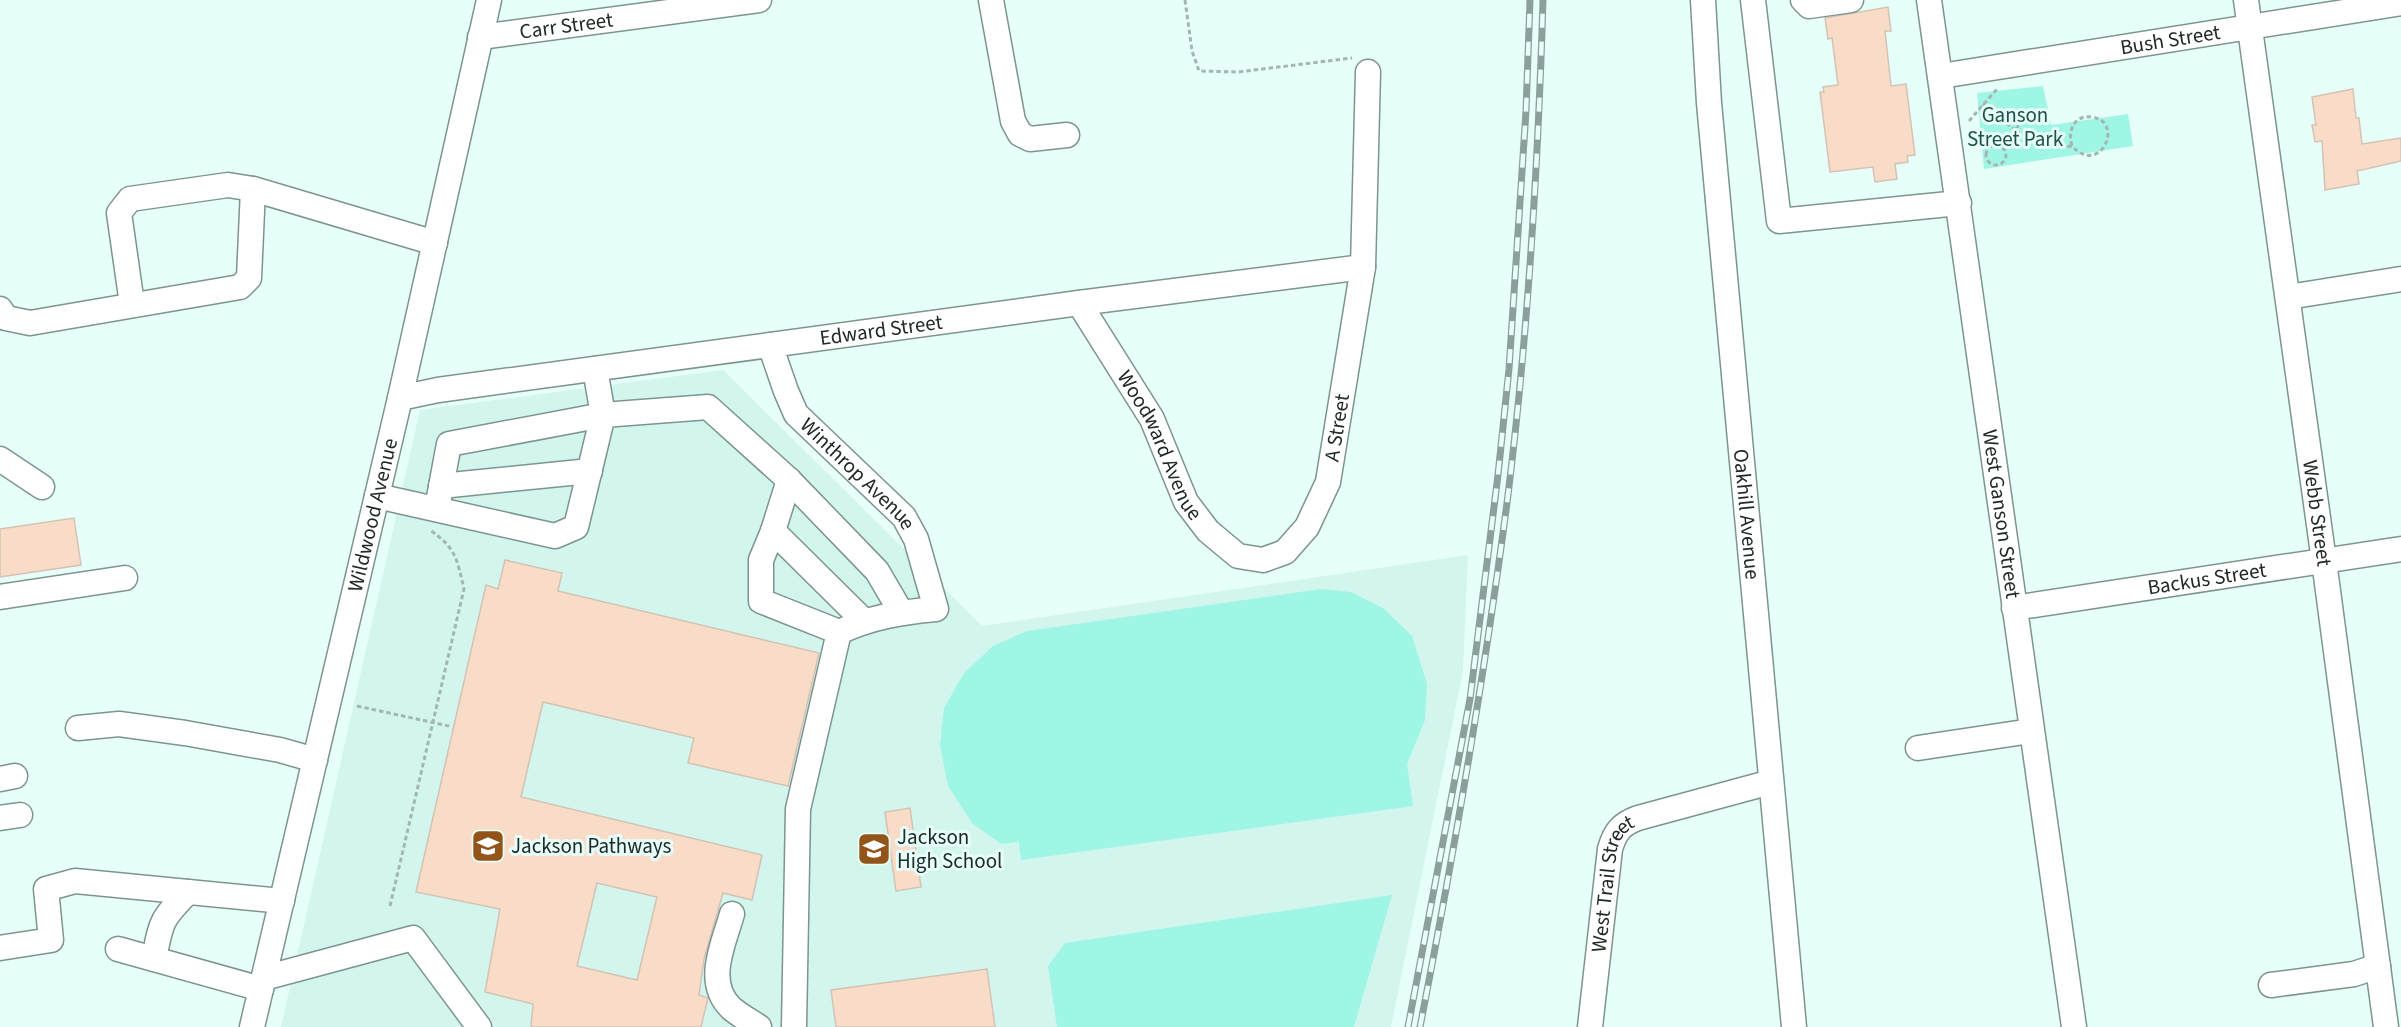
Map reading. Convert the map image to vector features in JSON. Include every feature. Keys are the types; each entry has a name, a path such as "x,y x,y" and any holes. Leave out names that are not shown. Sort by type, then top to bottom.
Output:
{"street":[{"name":"Wildwood Avenue","path":"252,1027 400,398 489,0"},
{"name":"Carr Street","path":"480,37 759,0"},
{"path":"991,0 1013,121 1020,134 1030,139 1067,135"},
{"name":"Oakhill Avenue","path":"1703,0 1709,103 1794,1027"},
{"path":"1754,0 1779,221 1959,203"},
{"path":"1803,0 1809,6 1851,0"},
{"name":"West Ganson Street","path":"1929,0 2074,1027"},
{"name":"Webb Street","path":"2246,0 2386,1027"},
{"name":"Bush Street","path":"1941,76 2401,3"},
{"name":"A Street","path":"1263,560 1285,552 1296,542 1307,526 1328,482 1363,267 1368,72"},
{"path":"132,304 119,213 130,200 228,185 253,189 435,243"},
{"path":"0,309 6,318 30,323 240,287 249,278 253,189"},
{"name":"Edward Street","path":"400,398 438,390 1363,267"},
{"path":"2288,297 2401,279"},
{"name":"Woodward Avenue","path":"1079,303 1152,419 1186,502 1208,531 1238,556 1263,560"},
{"name":"Winthrop Avenue","path":"770,345 796,414 904,517 916,539 936,609 901,612"},
{"path":"377,496 555,536 576,527 603,415 595,369"},
{"path":"434,507 449,444 603,415 708,407 789,480 877,571 901,612 864,621 839,632 761,601 761,560 789,480"},
{"path":"0,459 42,487"},
{"path":"434,507 590,471"},
{"path":"773,531 864,621"},
{"name":"Backus Street","path":"2014,608 2401,549"},
{"path":"0,597 125,578"},
{"path":"794,1027 798,809 839,632"},
{"path":"78,728 119,724 280,750 315,760"},
{"path":"1918,748 2031,730"},
{"name":"West Trail Street","path":"1590,1027 1610,849 1615,833 1626,822 1638,818 1771,782"},
{"path":"0,948 51,940 46,889 75,881 282,901"},
{"path":"154,959 165,914 188,892"},
{"path":"732,914 716,969 718,988 730,1007 759,1027"},
{"path":"117,949 262,983 413,938 479,1027"},
{"path":"2271,985 2354,974 2378,966"}],"path":[{"path":"1185,0 1192,51 1199,71 1238,72 1360,57 1368,72"},
{"path":"1969,121 1997,88"},
{"path":"1983,104 2035,144 2059,148 2072,146 2083,154 2089,155 2101,151 2108,140 2107,128 2098,119 2086,117 2080,119 2075,123 2070,134 2072,146"},
{"path":"2002,148 2023,120"},
{"path":"1993,146 2002,148 2005,153 2002,163 1996,165 1990,163 1986,155 1988,149 1993,146"},
{"path":"390,906 464,589 458,562 446,542 434,507"},
{"path":"357,706 449,726"}],"shaded area":[{"name":"Jackson High School","path":"723,370 982,626 1468,555 1463,671 1391,1027 281,1027 420,410"}],"green space":[{"name":"Ganson Street Park","path":"2043,86 2051,125 2128,114 2133,146 1984,169 1977,93"},
{"path":"1321,589 1351,592 1383,608 1412,636 1427,684 1425,720 1407,764 1413,806 1021,860 1019,842 1001,844 972,823 948,786 940,745 944,708 964,673 993,646 1027,631"},
{"path":"1392,895 1354,1027 1057,1027 1048,966 1065,943"}],"building":[{"path":"1888,7 1891,31 1885,31 1891,86 1906,84 1915,155 1907,156 1908,162 1895,164 1897,179 1875,182 1873,167 1830,172 1820,92 1824,92 1823,87 1838,85 1832,38 1828,39 1825,18"},
{"path":"2353,89 2362,144 2401,138 2401,161 2357,171 2359,184 2325,190 2322,141 2315,142 2312,125 2316,125 2312,97"},
{"path":"74,518 81,565 0,577 0,529"},
{"path":"505,560 562,573 558,591 819,653 788,786 688,763 694,738 543,702 521,797 762,855 752,900 723,893 704,959 699,995 708,998 701,1027 531,1027 533,1004 485,992 500,909 416,892 486,585 498,589","holes":["597,883 657,897 637,980 577,966"]},
{"path":"910,808 921,887 896,891 885,812"},
{"path":"987,969 995,1027 836,1027 831,990"}],"railway":[{"path":"1408,1027 1470,699 1498,475 1509,369 1526,111 1530,0"},
{"path":"1420,1027 1468,766 1507,503 1521,378 1531,252 1543,0"}],"place":[{"name":"Jackson Pathways","path":"488,846"},
{"name":"Jackson High School","path":"874,849"}]}
